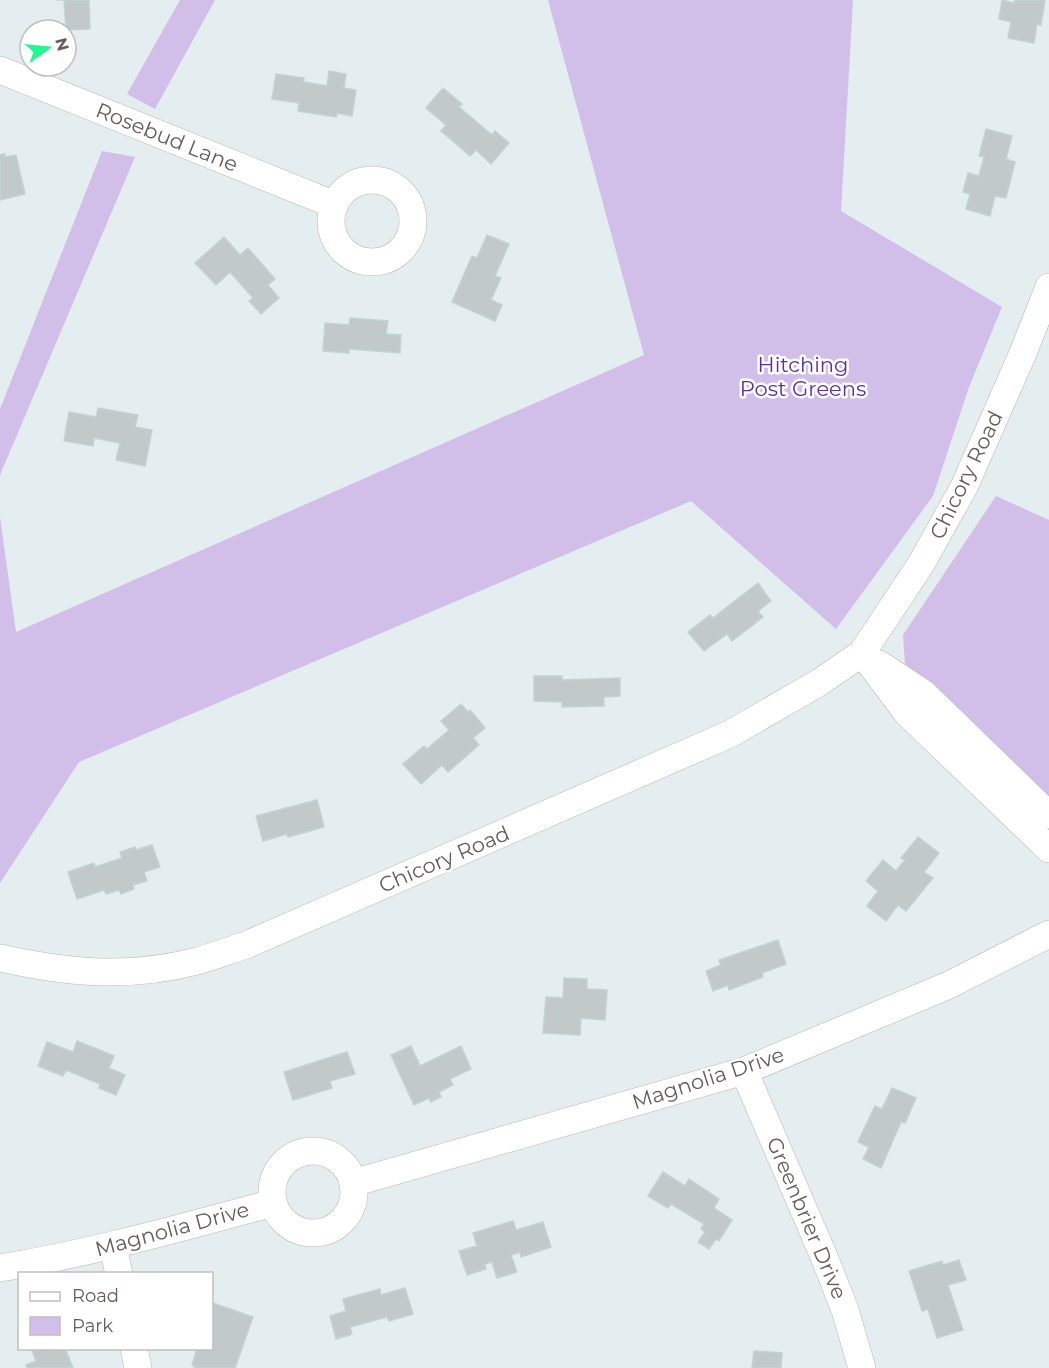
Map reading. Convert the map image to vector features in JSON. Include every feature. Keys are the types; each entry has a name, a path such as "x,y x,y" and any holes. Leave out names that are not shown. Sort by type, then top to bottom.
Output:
{"street":[{"name":"Rosebud Lane","path":"0,70 334,205"},
{"name":"Chicory Road","path":"0,958 45,968 96,973 147,970 197,961 246,945 730,734 820,682 862,653 921,564 964,487 1023,353 1049,287"},
{"path":"862,653 923,693 1049,815"},
{"path":"862,653 907,713 1049,849"},
{"name":"Magnolia Drive","path":"353,1183 744,1071 949,985 1049,934"},
{"name":"Greenbrier Drive","path":"744,1071 825,1259 845,1310 862,1368"},
{"name":"Magnolia Drive","path":"308,1152 332,1156 345,1167 353,1183 351,1208 341,1222 327,1231 310,1233 294,1228 281,1218 273,1203 273,1185 279,1170 291,1158 308,1152"},
{"name":"Magnolia Drive","path":"0,1268 56,1259 113,1246 273,1203"},
{"path":"113,1246 119,1272"},
{"path":"134,1350 138,1368"}],"green space":[{"path":"180,0 215,0 155,109 127,94"},
{"name":"Hitching Post Greens","path":"548,0 853,0 841,211 1002,307 969,387 933,496 836,629 691,501 79,762 0,883 0,517 16,632 644,355"},
{"path":"102,151 135,157 0,475 0,409"},
{"path":"996,496 1049,520 1049,804 905,664 903,635"}],"building":[{"path":"64,0 89,0 90,29 78,30 78,18 65,18"},
{"path":"1002,0 1014,3 1015,0 1045,0 1041,25 1037,24 1034,43 1008,38 1011,22 999,19"},
{"path":"329,71 346,74 344,88 356,90 352,116 337,113 336,117 298,111 299,103 272,99 276,74 304,78 304,82 327,86"},
{"path":"443,88 462,104 459,107 492,135 495,131 509,143 491,164 476,150 470,156 441,131 446,125 426,108"},
{"path":"986,129 1012,136 1006,159 1015,162 1006,198 995,196 990,216 966,209 970,194 963,192 968,173 979,176 984,157 979,156"},
{"path":"5,154 5,157 16,155 25,194 0,200 0,155"},
{"path":"487,235 509,244 495,276 501,278 491,300 502,305 495,321 452,302 472,256 477,258"},
{"path":"224,237 240,255 248,248 275,279 268,285 279,298 261,314 249,301 253,298 230,272 216,285 195,263"},
{"path":"350,318 388,321 386,334 401,335 400,353 349,349 349,353 323,351 325,323 349,325"},
{"path":"98,408 138,415 135,427 152,430 145,466 116,460 120,443 94,438 93,446 64,441 69,412 96,417"},
{"path":"758,583 771,601 758,611 763,617 732,641 727,634 704,651 688,632 710,615 713,618"},
{"path":"534,676 562,676 562,680 620,678 620,696 604,697 604,706 562,707 562,702 534,701"},
{"path":"461,704 468,712 470,710 485,728 473,738 479,745 448,772 442,765 421,784 403,764 424,746 427,749 449,730 441,721"},
{"path":"317,800 324,827 263,841 256,816"},
{"path":"918,837 939,853 924,872 933,878 906,911 898,905 886,921 867,906 878,891 866,881 883,860 896,871 905,860 901,858"},
{"path":"152,845 160,867 144,872 147,881 133,885 134,889 121,894 119,890 106,894 104,890 77,899 68,872 94,863 95,867 122,858 120,852"},
{"path":"778,940 786,964 762,973 763,977 729,990 728,985 713,991 706,971 721,965 719,960"},
{"path":"564,978 587,979 587,989 607,990 605,1020 581,1018 580,1035 543,1033 546,997 563,998"},
{"path":"77,1041 114,1056 109,1068 125,1075 116,1095 99,1088 100,1084 66,1070 63,1076 38,1066 47,1042 73,1052"},
{"path":"411,1046 420,1066 461,1046 471,1069 450,1079 453,1085 439,1092 441,1097 431,1102 429,1098 414,1105 391,1055"},
{"path":"347,1052 355,1074 330,1081 332,1088 293,1100 284,1072"},
{"path":"892,1088 916,1098 905,1123 901,1122 881,1168 863,1159 869,1147 858,1142 875,1106 882,1109"},
{"path":"663,1172 685,1186 689,1179 719,1199 714,1208 732,1220 719,1241 716,1239 709,1249 698,1242 705,1232 701,1229 704,1224 671,1204 668,1208 648,1196"},
{"path":"513,1221 516,1230 543,1222 551,1247 521,1257 520,1252 511,1255 517,1272 497,1278 492,1262 485,1264 486,1269 467,1275 459,1251 477,1246 473,1233"},
{"path":"959,1260 966,1280 948,1285 963,1330 937,1338 928,1309 922,1311 909,1271 942,1261 943,1265"},
{"path":"405,1288 413,1314 389,1321 387,1317 350,1327 352,1334 336,1339 330,1316 346,1311 343,1299 380,1289 381,1295"},
{"path":"213,1303 253,1317 235,1368 194,1368 192,1365 196,1350 213,1350"},
{"path":"32,1350 66,1350 73,1368 27,1368 26,1365 36,1361"},
{"path":"754,1351 782,1353 781,1368 752,1368"}]}
